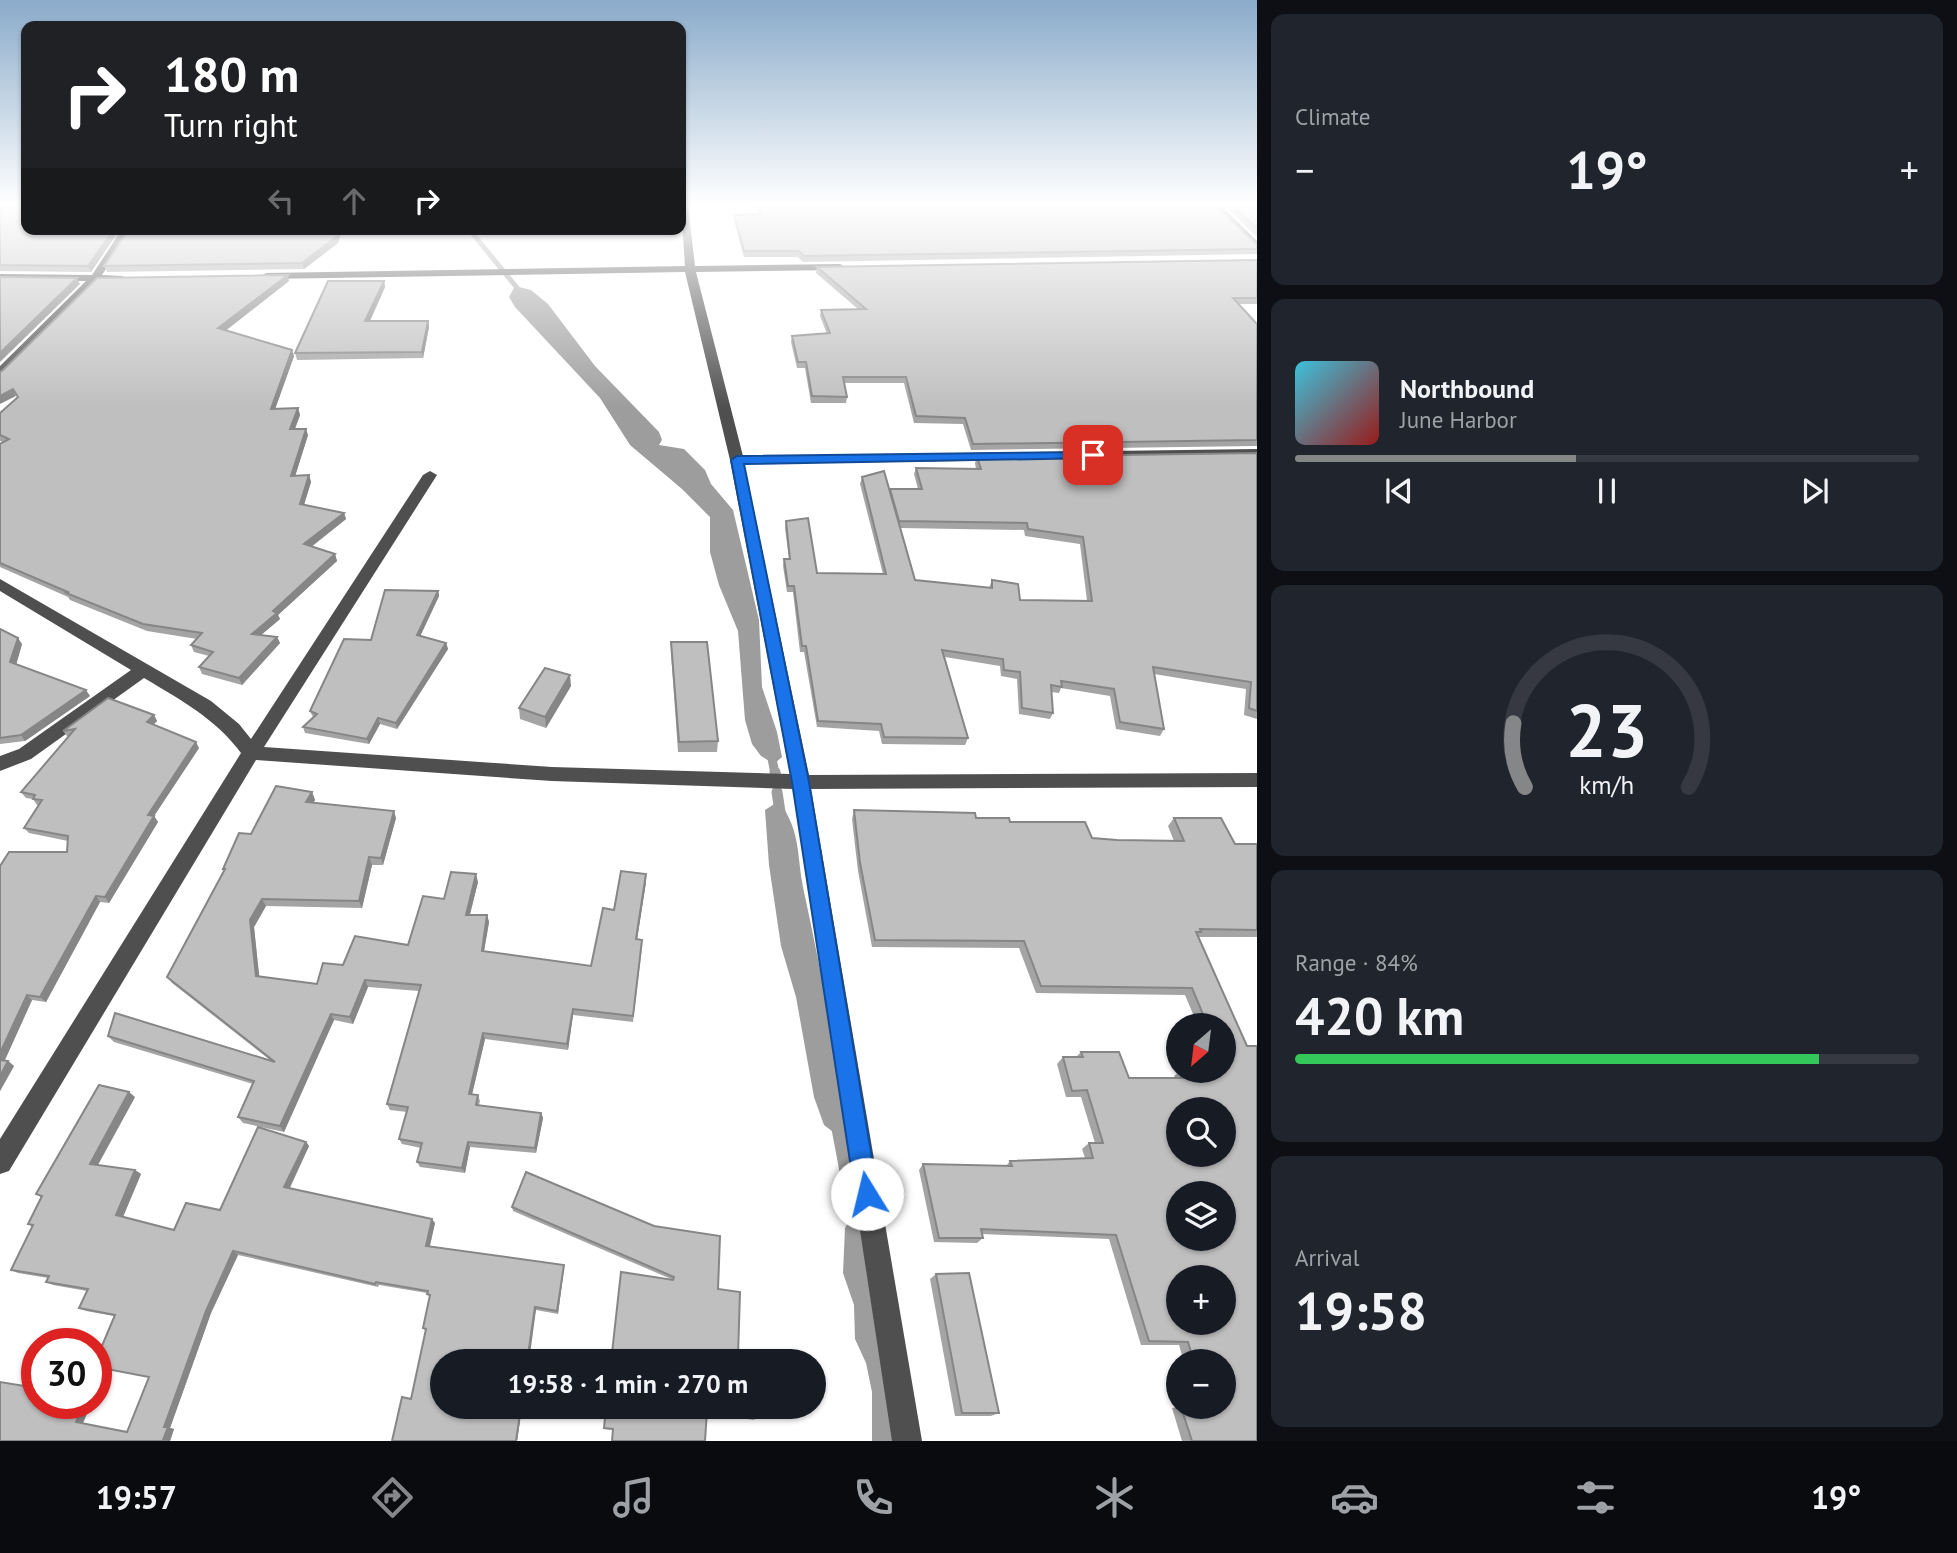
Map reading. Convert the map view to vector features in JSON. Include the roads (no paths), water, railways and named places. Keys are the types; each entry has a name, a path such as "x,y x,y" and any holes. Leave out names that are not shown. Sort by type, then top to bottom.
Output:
{"street":[{"path":"0,373 98,273"},
{"path":"259,276 409,273"},
{"path":"691,273 737,460 801,782 907,1441"},
{"path":"0,277 136,278"},
{"path":"737,460 1257,453"},
{"path":"0,1162 251,753 430,475"},
{"path":"0,584 205,706 233,729 251,753 552,774 801,782 1257,780"},
{"path":"0,764 25,754 143,670"}],"waterway":[{"path":"505,273 522,294"},
{"path":"771,753 775,774"},
{"path":"775,772 776,777"},
{"path":"777,792 780,812"},
{"path":"838,1126 856,1221"}]}
